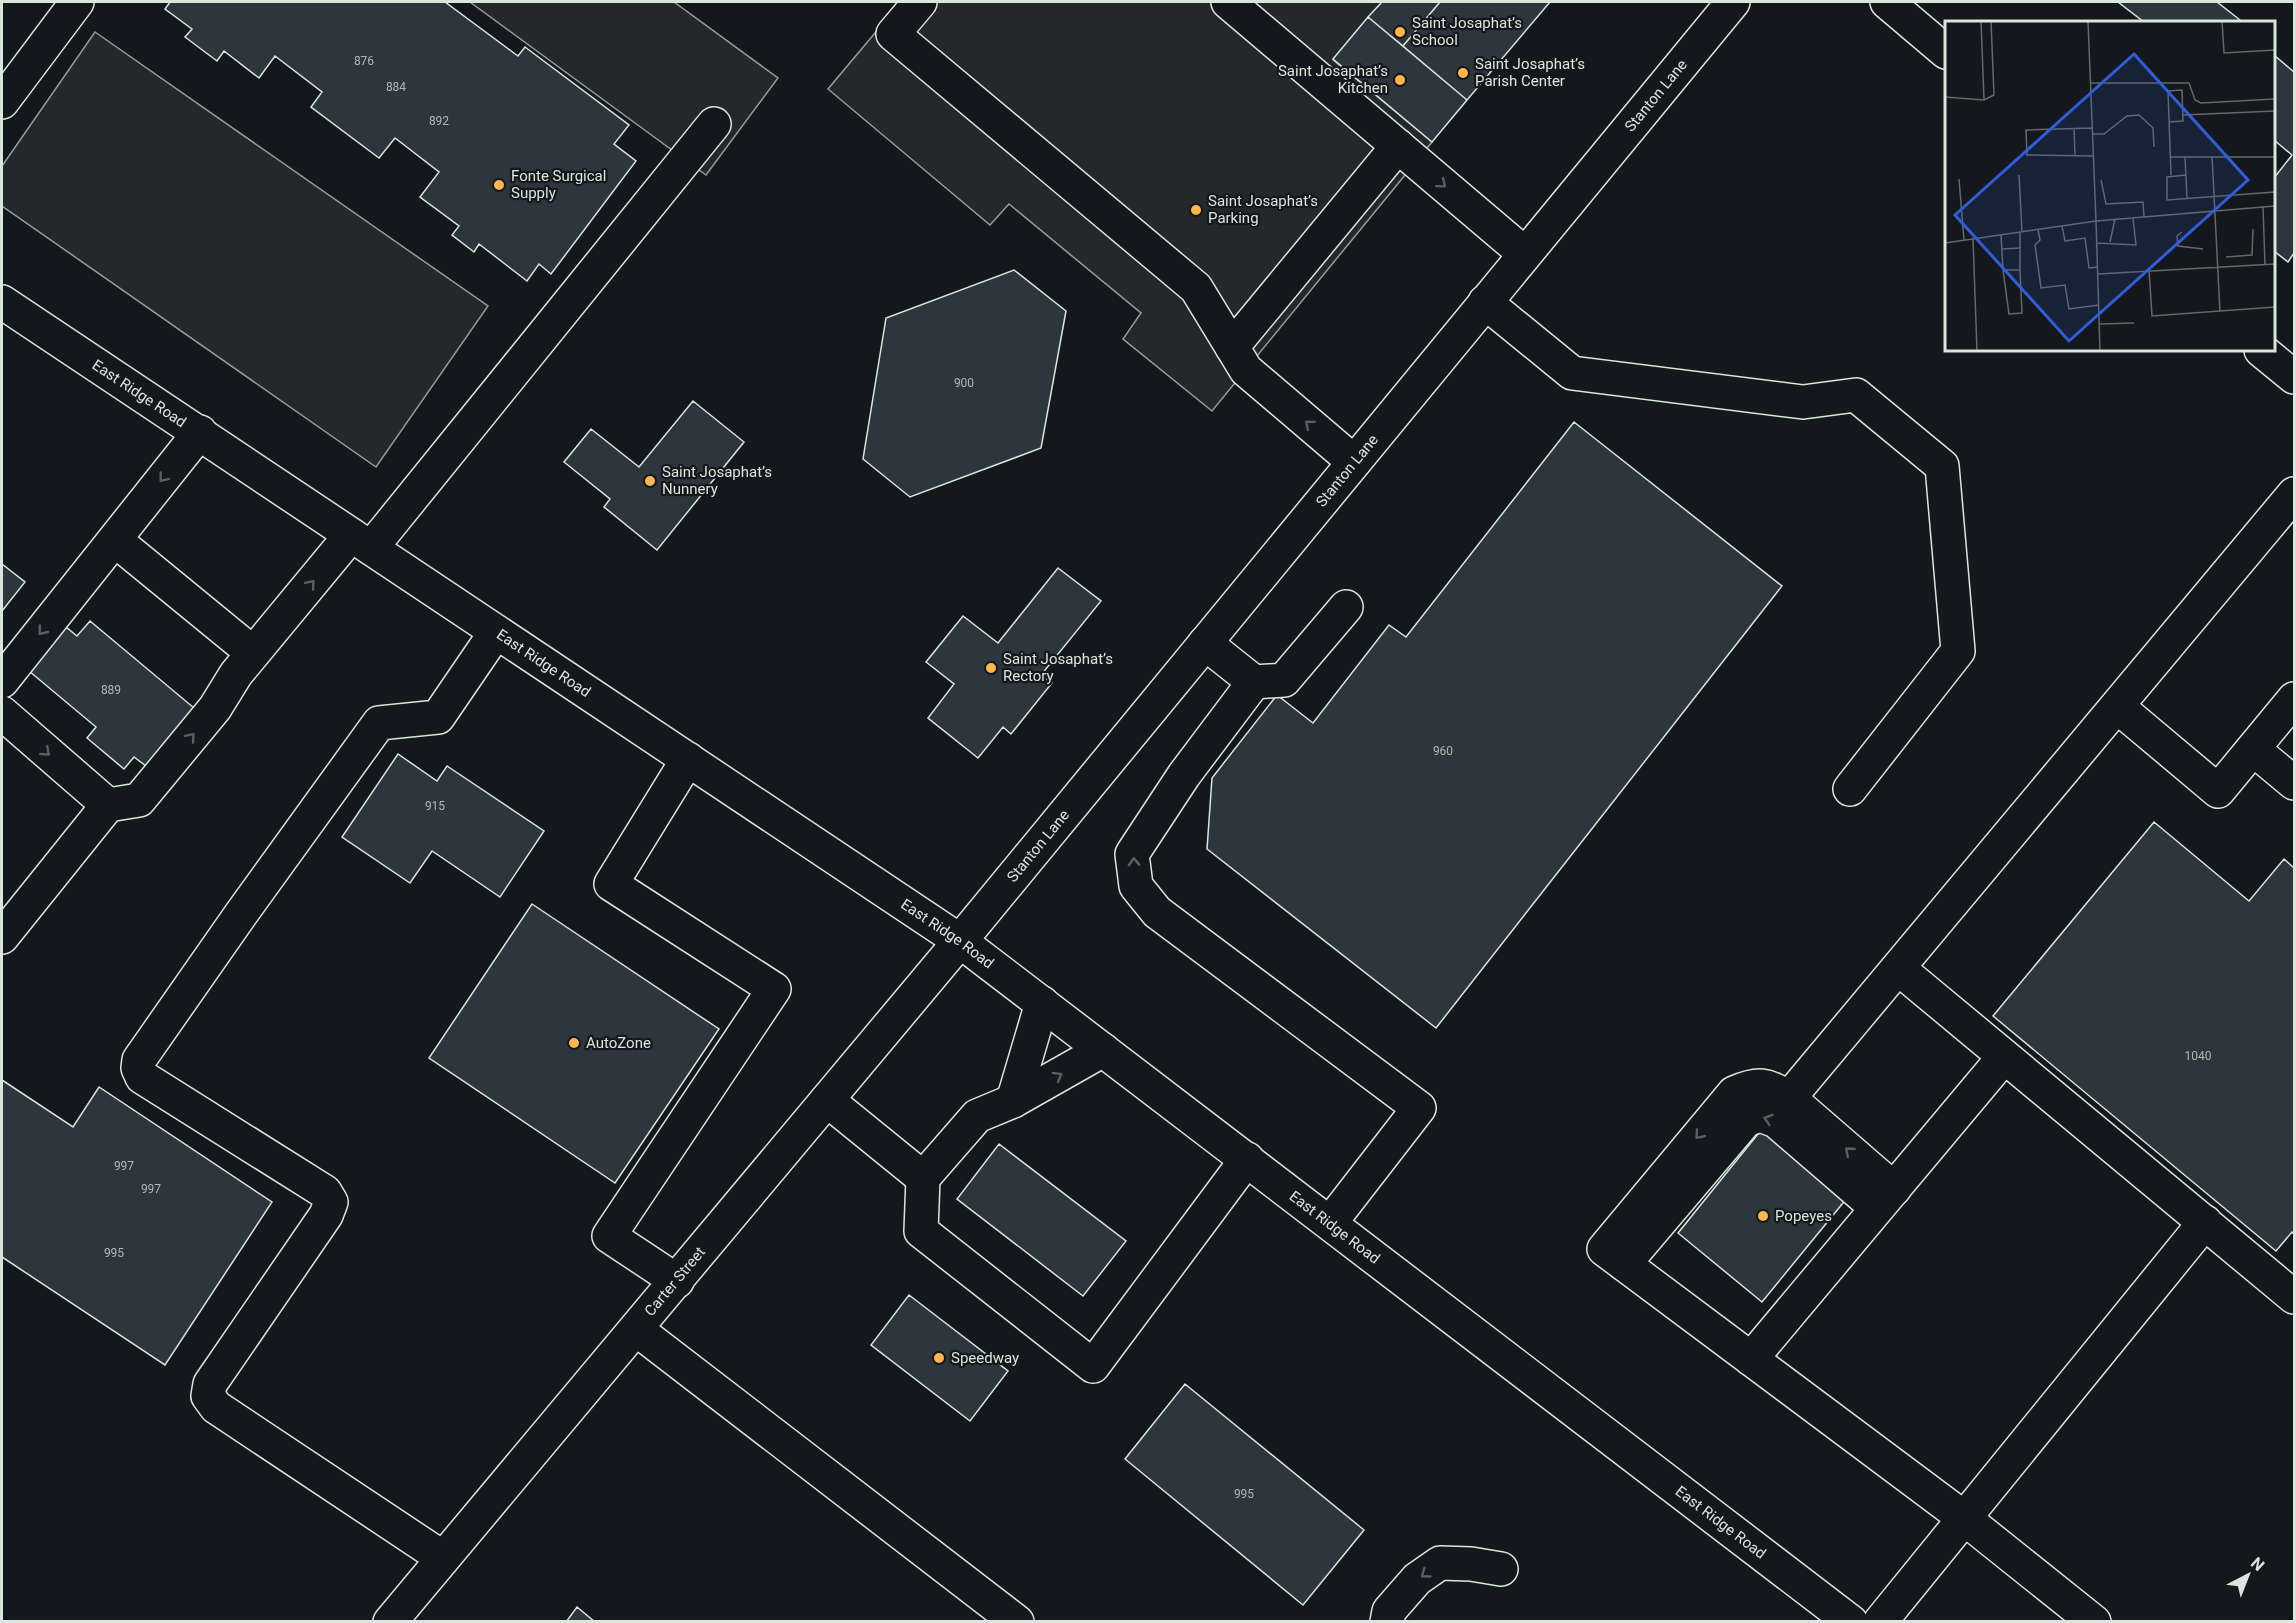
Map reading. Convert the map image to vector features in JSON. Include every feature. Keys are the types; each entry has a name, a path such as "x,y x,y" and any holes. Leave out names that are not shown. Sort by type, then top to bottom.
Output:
{"main road":[{"path":"2,102 77,2"},
{"path":"920,2 893,34 1196,288 1246,370 1354,462"},
{"path":"1228,2 1525,254"},
{"name":"Stanton Lane","path":"960,940 1733,2"},
{"path":"1887,2 1945,50"},
{"path":"2,937 108,805 139,800 215,708 236,674 253,653 361,542 714,124"},
{"path":"1232,347 1398,146"},
{"name":"East Ridge Road","path":"2,302 960,940 1851,1622"},
{"path":"1485,302 1572,373 1803,402 1856,395 1942,466 1958,651 1850,789"},
{"path":"2262,351 2295,377"},
{"path":"2,681 200,432"},
{"path":"1789,1098 2295,494"},
{"path":"116,540 253,653"},
{"path":"1205,642 1254,682 1284,680 1346,607"},
{"path":"443,1558 216,1407 208,1396 210,1384 326,1215 331,1202 325,1192 142,1077 138,1068 140,1060 221,943 379,723 438,717 496,632"},
{"path":"1254,682 1184,775 1132,854 1136,885 1157,912 1419,1108 1330,1223"},
{"path":"2118,707 2217,791 2295,699"},
{"path":"2,713 108,805"},
{"path":"2253,749 2295,783"},
{"path":"677,1281 609,1236 774,989 611,884 688,759"},
{"name":"Carter Street","path":"390,1622 960,940"},
{"path":"1898,968 2295,1298"},
{"path":"1013,1101 1042,1003"},
{"path":"1103,1050 1013,1101 977,1116 923,1178 921,1231 1093,1366 1246,1159"},
{"path":"1751,1359 2004,1057"},
{"path":"1614,1256 1734,1093 1751,1085 1770,1086 1789,1098 1886,1198"},
{"path":"827,1100 923,1178"},
{"path":"1614,1256 1746,1120 1760,1115 1776,1121 1886,1198"},
{"path":"1880,1622 2205,1222"},
{"path":"1614,1256 1964,1518 2094,1622"},
{"path":"636,1329 1017,1622"},
{"path":"1387,1622 1389,1611 1418,1579 1440,1563 1471,1564 1501,1569"}],"shaded area":[{"path":"470,2 674,2 778,78 706,175"},
{"name":"Saint Josaphat’s Parking","path":"901,2 1383,2 1333,60 1432,142 1212,411 1123,339 1141,313 1009,204 990,225 828,89"},
{"path":"95,32 488,306 376,467 2,206 2,166"}],"building":[{"path":"170,2 445,2 518,56 525,47 629,125 614,144 636,161 551,274 539,264 527,281 479,244 474,252 452,235 459,226 420,197 439,172 395,138 379,158 311,107 322,92 275,56 259,78 224,51 217,61 185,37 192,29 165,9"},
{"name":"Saint Josaphat’s School","path":"1382,2 1440,2 1403,46 1368,17"},
{"name":"Saint Josaphat’s Parish Center","path":"1440,2 1550,2 1467,100 1403,46"},
{"path":"2118,2 2217,2 2240,20 2239,21 2143,21"},
{"name":"Saint Josaphat’s Kitchen","path":"1368,17 1467,100 1432,142 1333,59"},
{"path":"2275,56 2294,72 2294,253 2288,262 2275,252 2275,177 2292,155 2275,141"},
{"path":"1014,270 1066,311 1041,448 910,497 863,459 886,318"},
{"name":"Saint Josaphat’s Nunnery","path":"693,401 744,442 657,550 604,507 610,499 564,462 591,429 639,467"},
{"path":"1574,422 1782,586 1436,1028 1207,849 1212,778 1277,695 1313,723 1389,625 1406,637"},
{"path":"2,564 25,582 2,611"},
{"name":"Saint Josaphat’s Rectory","path":"1058,568 1101,601 1041,675 1052,683 1011,734 1003,727 978,758 928,718 954,684 926,662 963,616 998,643"},
{"path":"90,621 194,708 146,766 134,757 124,769 87,738 96,727 29,671 66,627 77,636"},
{"path":"398,754 437,781 447,766 544,831 500,897 432,851 410,883 342,837"},
{"path":"2154,822 2249,901 2284,859 2294,868 2294,1234 2292,1232 2276,1251 1993,1016"},
{"name":"AutoZone","path":"532,904 719,1029 615,1183 429,1058"},
{"path":"2,1080 73,1127 99,1087 272,1202 165,1365 2,1257"},
{"name":"Popeyes","path":"1762,1129 1847,1198 1762,1302 1678,1233"},
{"path":"999,1144 1126,1241 1083,1296 957,1199"},
{"name":"Speedway","path":"909,1295 1008,1371 970,1421 871,1345"},
{"path":"1185,1384 1364,1530 1303,1605 1125,1459"},
{"path":"577,1607 595,1622 566,1622"}],"place":[{"name":"Saint Josaphat’s School","path":"1400,32"},
{"name":"Saint Josaphat’s Parish Center","path":"1463,73"},
{"name":"Saint Josaphat’s Kitchen","path":"1400,80"},
{"name":"Fonte Surgical Supply","path":"499,185"},
{"name":"Saint Josaphat’s Parking","path":"1196,210"},
{"name":"Saint Josaphat’s Nunnery","path":"650,481"},
{"name":"Saint Josaphat’s Rectory","path":"991,668"},
{"name":"AutoZone","path":"574,1043"},
{"name":"Popeyes","path":"1763,1216"},
{"name":"Speedway","path":"939,1358"}]}
